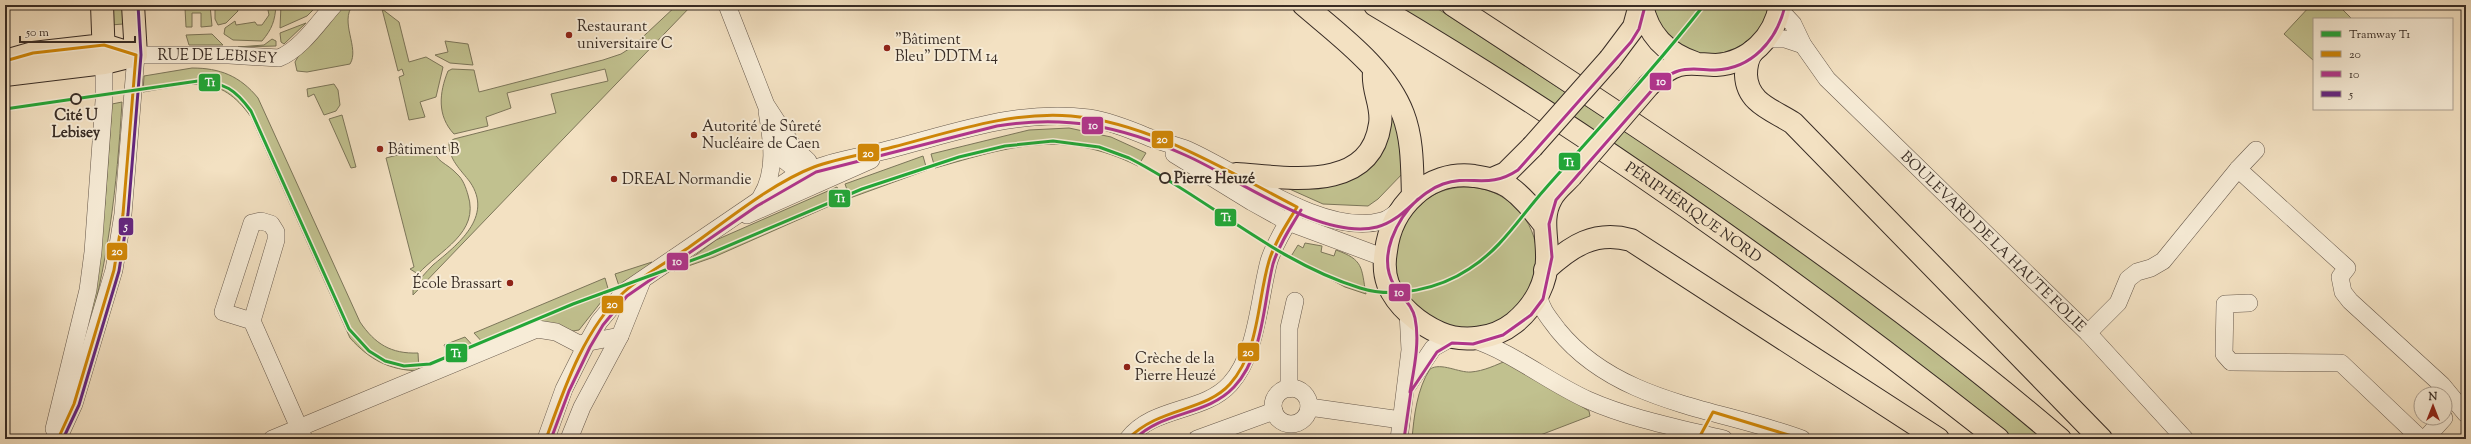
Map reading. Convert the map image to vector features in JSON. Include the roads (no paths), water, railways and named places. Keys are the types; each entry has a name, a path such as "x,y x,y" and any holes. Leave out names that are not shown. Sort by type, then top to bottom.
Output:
{"main road":[{"path":"102,5 104,54"},
{"path":"5,60 33,53 136,56 133,5"},
{"path":"1304,5 1375,70 1387,84 1403,114 1411,146 1406,202"},
{"name":"PÉRIPHÉRIQUE NORD","path":"1375,5 1525,98 1723,232 1837,314 1998,439"},
{"path":"1453,5 1651,134 1754,205 1853,276 2023,407 2060,439"},
{"path":"1492,179 1506,173 1532,147 1610,59 1634,27 1641,5"},
{"path":"1641,5 1649,27 1660,43 1676,56 1695,63"},
{"path":"1780,7 1774,24 1749,56 1746,72 1747,86 1752,97 1793,123 2101,439"},
{"path":"1544,224 1521,196 1492,179 1465,175 1451,177 1429,184 1406,202 1390,228 1385,258 1388,285 1408,312 1434,330 1451,338 1472,338 1501,331 1513,324 1528,311 1539,296 1547,256 1544,224 1551,198 1649,85 1670,68 1695,63 1721,64 1742,58 1759,45"},
{"path":"5,75 104,54"},
{"path":"1236,174 1321,177 1338,175 1355,166 1370,151 1378,132 1381,114 1373,82 1375,70"},
{"path":"1545,270 1564,252 1587,240 1607,236 1631,240 1938,439"}],"street":[{"name":"RUE DE LEBISEY","path":"58,439 74,404 114,270 123,214 136,56 229,55 279,58 286,55 303,39 334,5"},
{"path":"727,5 766,105 771,132 772,166 766,189 760,204"},
{"name":"BOULEVARD DE LA HAUTE FOLIE","path":"1780,7 1793,24 1803,45 1827,79 2088,333 2185,439"},
{"path":"1759,45 1785,39 1803,45"},
{"path":"51,439 88,290 98,211 104,101 104,54"},
{"path":"766,105 794,148 808,161 805,173"},
{"path":"546,439 564,389 599,322 624,292 642,281 669,260 719,227 760,204 805,173 840,159 895,148 996,122 1046,115 1092,119 1112,123 1187,150 1236,174 1293,214 1385,258"},
{"path":"771,132 781,155 805,173 823,183"},
{"path":"1148,137 1252,202 1293,214 1365,224 1382,221 1406,202"},
{"path":"788,138 800,147 818,156 840,159"},
{"path":"760,204 823,183 895,148"},
{"path":"2088,333 2118,303 2128,279 2137,272 2151,268 2163,261 2238,169 2256,150"},
{"path":"2238,169 2347,268 2340,277 2343,292 2347,297 2442,386"},
{"path":"1128,439 1148,422 1220,392 1230,385 1244,362 1270,259 1293,214"},
{"path":"252,321 223,312 252,223 261,221 271,224 276,232 276,240 252,321 301,434"},
{"path":"569,439 582,407 620,336 642,281"},
{"path":"1539,296 1547,315 1568,341 1610,375 1643,392 1802,439"},
{"path":"1289,389 1289,328 1295,301"},
{"path":"2249,303 2225,304 2224,354 2231,362 2341,363 2421,439"},
{"path":"1399,439 1400,420 1406,389 1411,338 1408,312"},
{"path":"272,439 301,434 537,328 556,332 573,342 586,345 599,339 620,336"},
{"path":"1406,389 1433,348 1451,338"},
{"path":"1472,338 1504,352 1588,400 1614,410 1724,439"},
{"path":"1289,389 1300,391 1305,395 1309,407 1305,417 1296,424 1280,420 1274,411 1273,405 1278,394 1289,389"},
{"path":"1309,407 1400,420"},
{"path":"1197,439 1274,411"},
{"path":"1702,434 1713,412"},
{"path":"2425,439 2439,426"},
{"path":"1678,439 1702,434"}],"tram line":[{"name":"T1","path":"5,109 198,81 215,83 229,88 240,97 251,111 349,329 369,351 385,361 404,366 430,364 573,304 709,254 862,189 959,157 1005,146 1053,141 1099,147 1129,158 1158,174 1270,246 1329,277 1360,288 1374,291 1402,292 1431,287 1469,269 1501,242 1545,189 1646,75 1704,5"}],"place":[{"name":"Restaurant universitaire C","path":"569,35"},
{"name":"\"Bâtiment Bleu\" DDTM 14","path":"887,48"},
{"name":"Cité U Lebisey","path":"76,99"},
{"name":"Autorité de Sûreté Nucléaire de Caen","path":"694,135"},
{"name":"Bâtiment B","path":"380,149"},
{"name":"Pierre Heuzé","path":"1165,178"},
{"name":"DREAL Normandie","path":"614,179"},
{"name":"École Brassart","path":"510,283"},
{"name":"Crèche de la Pierre Heuzé","path":"1127,367"}]}
